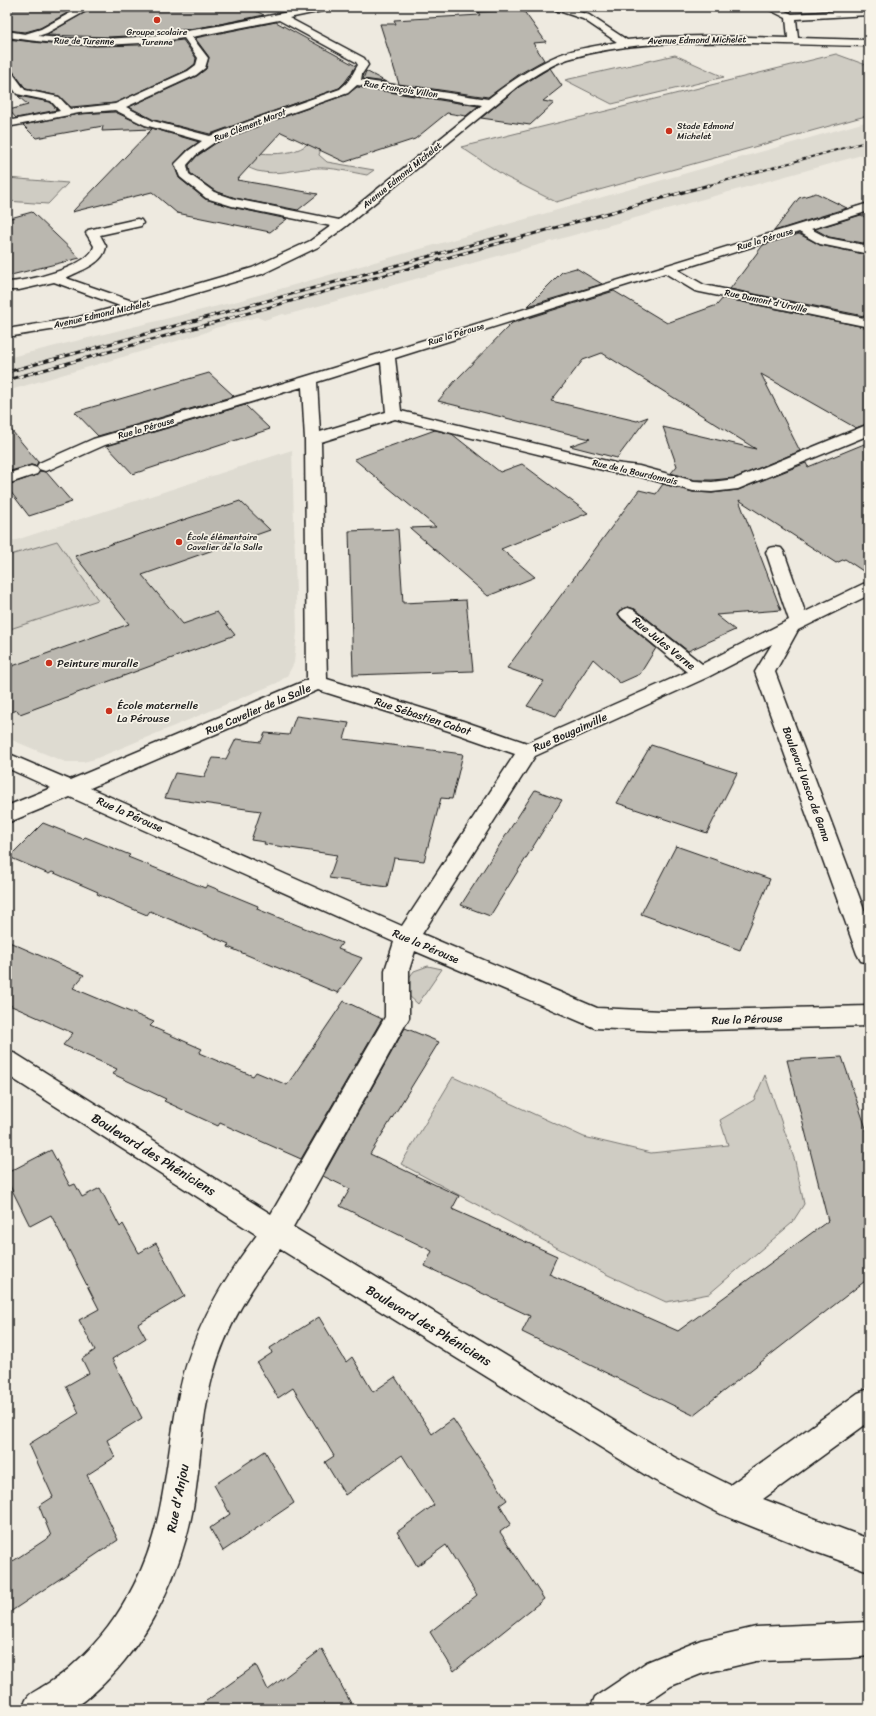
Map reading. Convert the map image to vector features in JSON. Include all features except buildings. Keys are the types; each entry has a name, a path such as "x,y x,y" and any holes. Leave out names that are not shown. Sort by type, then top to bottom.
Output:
{"street":[{"path":"7,43 44,30 56,17 69,7"},
{"path":"56,17 88,7"},
{"name":"Rue de Turenne","path":"7,34 72,42 115,42 174,37 327,7"},
{"path":"556,7 586,17 625,43"},
{"path":"770,7 791,17 869,12"},
{"name":"Rue François Villon","path":"279,16 360,60 363,65 357,74 355,82 491,103"},
{"path":"791,17 793,41"},
{"path":"148,30 161,31 174,37"},
{"path":"7,124 67,112 117,107 192,73 201,66 203,58 186,35"},
{"name":"Avenue Edmond Michelet","path":"7,333 75,322 135,307 257,271 314,244 342,224 514,84 540,68 564,57 625,43 659,40 705,39 869,43"},
{"name":"Avenue Edmond Michelet","path":"793,41 804,44 869,48"},
{"path":"7,73 21,92 55,99 67,112"},
{"name":"Rue Clément Marot","path":"342,224 232,202 210,195 184,175 181,164 192,153 211,140 344,91 355,82"},
{"path":"117,107 149,123 211,140"},
{"name":"Rue la Pérouse","path":"7,479 38,469 99,442 309,380 869,207"},
{"path":"7,296 13,286 54,278 91,260 99,252 100,246 92,233 137,223"},
{"path":"800,228 824,241 869,250"},
{"name":"Rue Dumont d'Urville","path":"667,269 700,288 869,323"},
{"path":"54,278 135,307"},
{"path":"313,439 394,414 387,355"},
{"name":"Rue Cavelier de la Salle","path":"7,816 318,683 313,439 309,380"},
{"name":"Rue de la Bourdonnais","path":"394,414 693,486 712,487 738,484 869,429"},
{"path":"775,552 795,624 869,588"},
{"name":"Rue Jules Verne","path":"628,614 701,673"},
{"name":"Rue Bougainville","path":"268,1243 397,1018 397,970 407,938 528,751 701,673 795,624"},
{"name":"Boulevard Vasco de Gama","path":"795,624 765,672 869,954"},
{"name":"Rue Sébastien Cabot","path":"318,683 456,726 528,751"},
{"name":"Rue la Pérouse","path":"7,760 407,938 595,1018 662,1021 869,1016"},
{"name":"Boulevard des Phéniciens","path":"7,1062 268,1243 663,1468 732,1503 869,1555"},
{"name":"Rue d'Anjou","path":"40,1709 61,1696 90,1673 112,1649 134,1617 155,1578 167,1546 177,1509 197,1378 204,1356 216,1322 227,1302 268,1243"},
{"path":"732,1503 869,1404"},
{"path":"607,1709 659,1674 701,1657 756,1644 851,1641 867,1639"}],"shaded area":[{"name":"Stade Edmond Michelet","path":"836,54 869,66 869,115 556,202 506,177 461,147"},
{"path":"675,55 724,77 612,104 565,80"},
{"path":"369,89 409,94 371,122 321,148 319,155 327,162 374,170 367,175 328,168 279,173 257,171 213,147 273,154 296,150 305,146 361,90"},
{"path":"869,121 869,153 286,315 283,314 264,320 257,317 215,328 204,333 7,391 7,358 238,301"},
{"path":"7,178 68,183 48,204 7,201"},
{"path":"292,450 297,632 294,663 287,676 277,683 95,759 83,762 66,762 7,738 7,543"},
{"path":"57,541 98,600 7,630 7,556"},
{"path":"428,966 442,969 418,1004 408,995 405,983 414,971"},
{"path":"765,1075 795,1161 804,1204 792,1223 709,1294 666,1302 608,1275 401,1164 453,1077 584,1137 651,1153 728,1145 720,1120 754,1100"}],"railway":[{"path":"706,186 869,141"},
{"path":"7,380 709,185"},
{"path":"7,372 507,235"}],"place":[{"name":"Groupe scolaire Turenne","path":"157,20"},
{"name":"Stade Edmond Michelet","path":"669,131"},
{"name":"École élémentaire Cavelier de la Salle","path":"179,542"},
{"name":"Peinture muralle","path":"49,663"},
{"name":"École maternelle La Pérouse","path":"109,711"}]}
